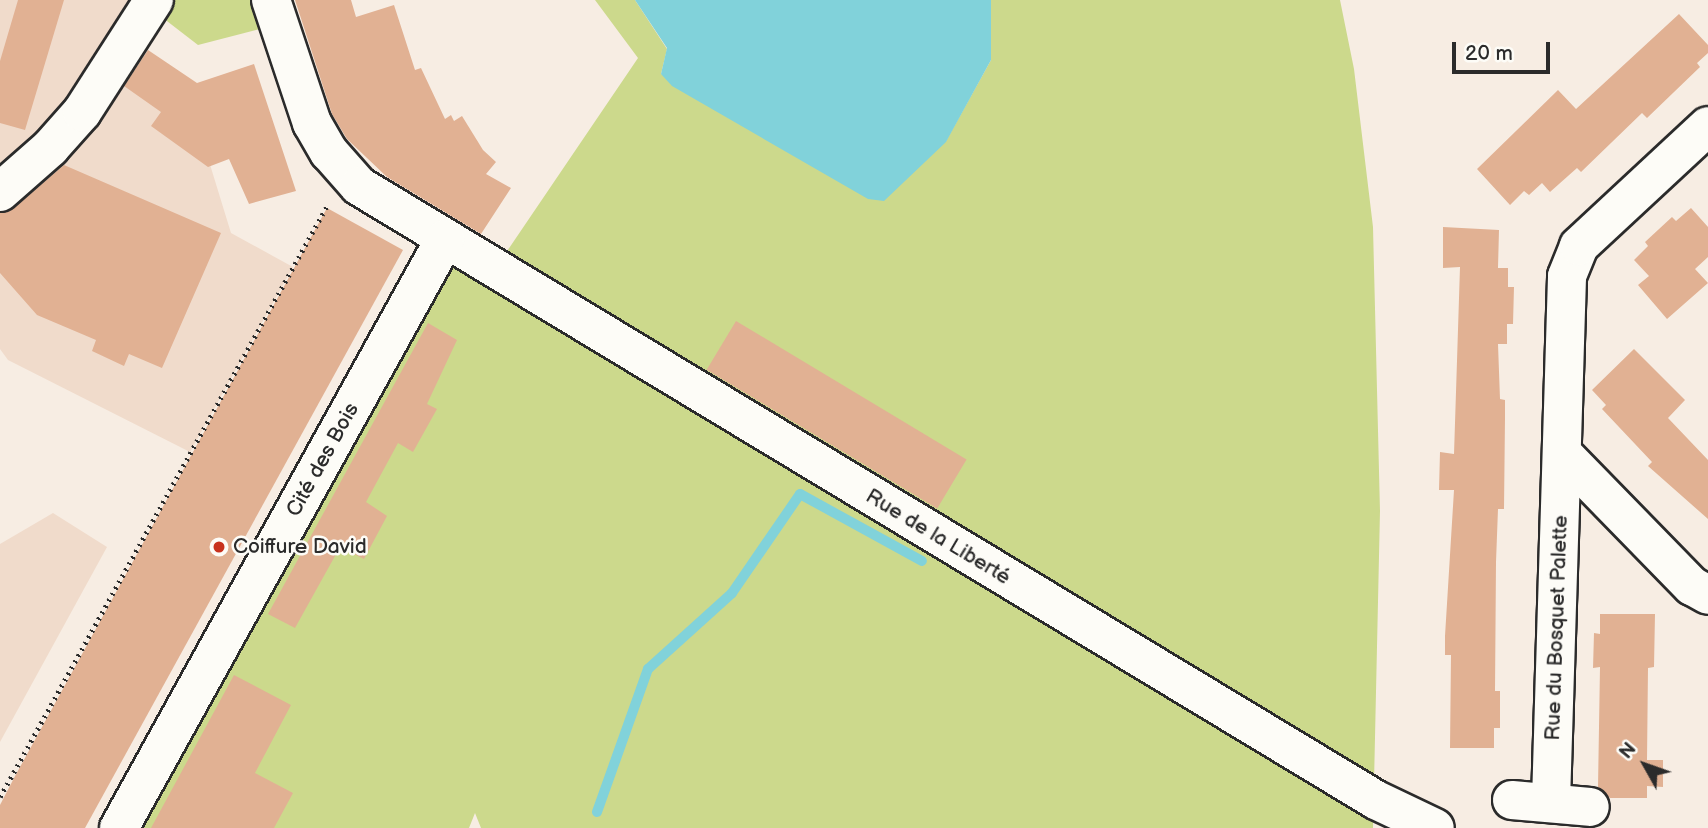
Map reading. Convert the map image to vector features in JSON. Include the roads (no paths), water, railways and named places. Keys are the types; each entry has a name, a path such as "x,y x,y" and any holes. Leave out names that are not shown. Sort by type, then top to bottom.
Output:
{"street":[{"path":"0,192 50,148 82,112 154,0"},
{"name":"Rue de la Liberté","path":"271,0 313,123 345,174 445,239 1364,793 1435,828"},
{"name":"Rue du Bosquet Palette","path":"1551,802 1567,276 1579,246 1708,126"},
{"name":"Cité des Bois","path":"119,828 445,239"},
{"path":"1563,454 1692,586 1708,595"},
{"path":"1512,800 1590,807"}],"water":[{"path":"635,0 991,0 991,60 946,142 884,201 868,199 672,86 661,74 667,48"}],"waterway":[{"path":"597,812 648,669 732,593 800,494 922,561"}],"place":[{"name":"Coiffure David","path":"219,547"}]}
